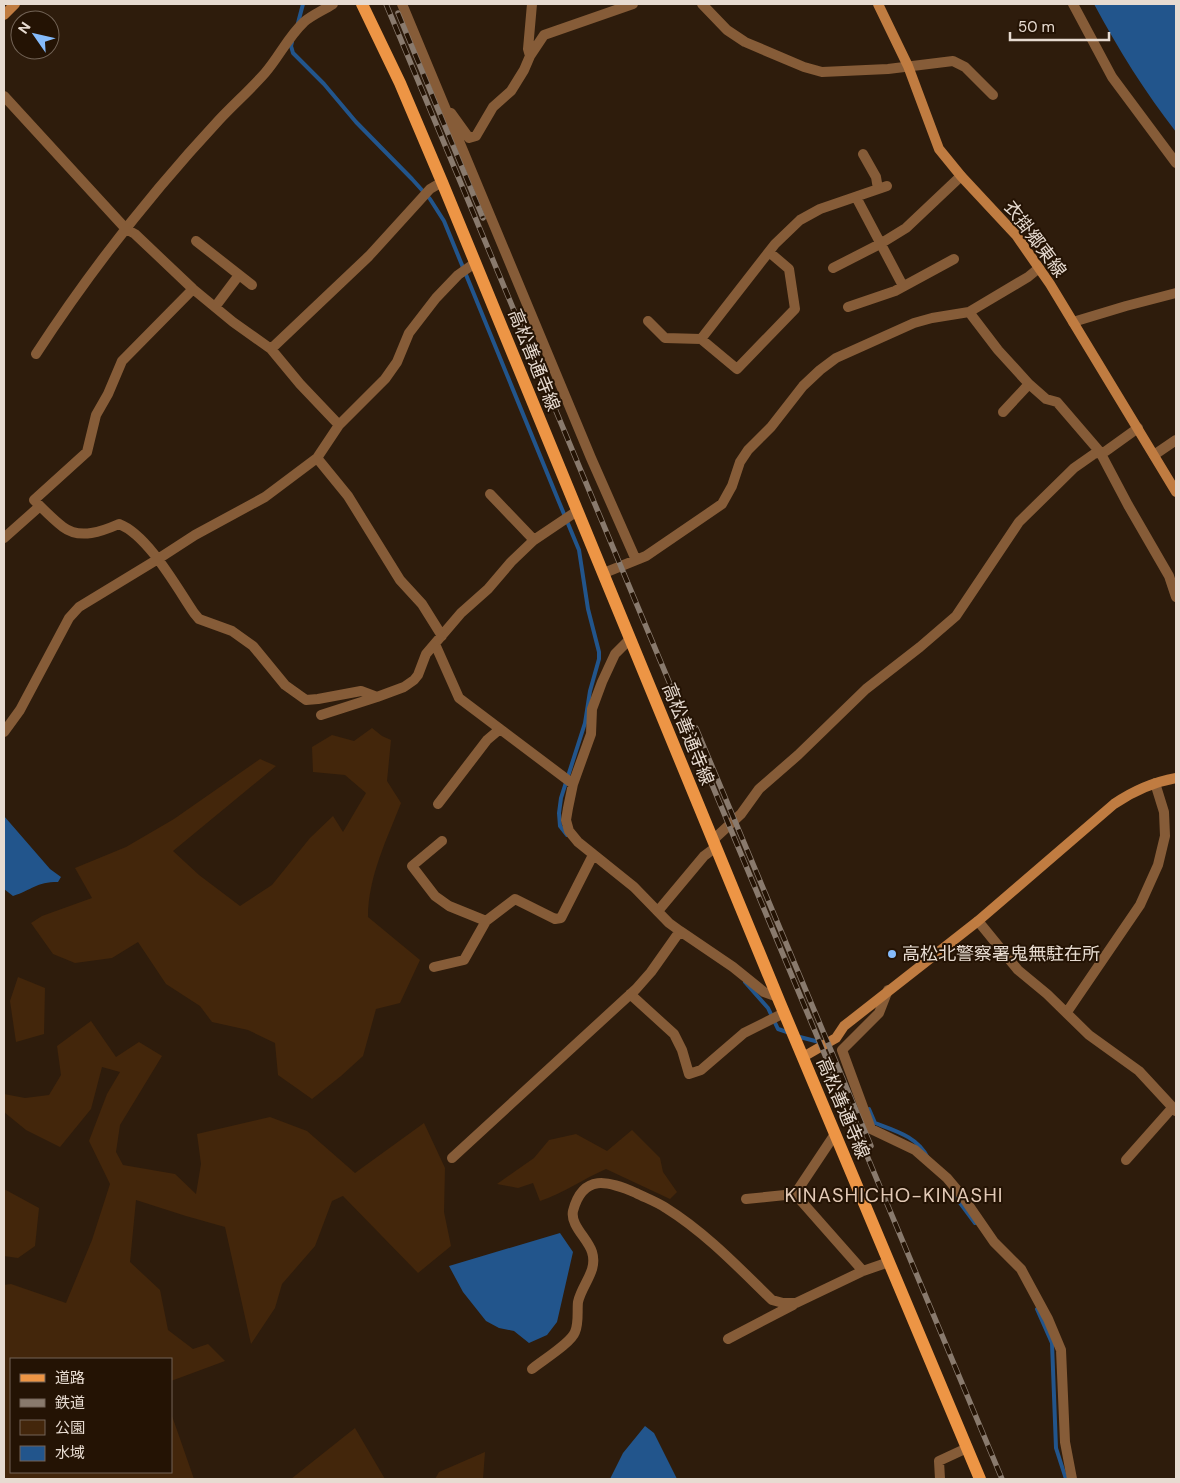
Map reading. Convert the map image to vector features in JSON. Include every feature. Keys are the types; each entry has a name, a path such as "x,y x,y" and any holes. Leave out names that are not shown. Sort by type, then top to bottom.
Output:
{"main road":[{"path":"4,15 15,4"},
{"name":"高松善通寺線","path":"362,4 400,83 442,182 784,1013 980,1479"},
{"name":"衣掛郷東線","path":"878,4 908,66 939,148 961,176 1016,235 1039,268 1176,492"},
{"path":"803,1057 836,1038 844,1026 978,921 1114,804 1130,793 1155,783 1176,778"}],"street":[{"path":"36,354 72,300 126,229 219,120 265,73 288,40 304,22 333,4"},
{"path":"402,4 636,560"},
{"path":"530,56 528,49 532,4"},
{"path":"446,110 453,115 469,138 476,136 493,107 511,91 530,56 544,36 633,4"},
{"path":"702,4 728,30 744,42 804,67 822,72 888,69 953,61 965,67 993,95"},
{"path":"1073,4 1112,77 1176,163"},
{"path":"4,96 126,229 135,234 193,289 272,349 300,384 339,425"},
{"path":"701,339 775,244 800,220 820,209 883,187 863,154"},
{"path":"833,268 880,244 906,228 961,176"},
{"path":"272,349 369,256 430,189 442,182"},
{"path":"856,196 904,286"},
{"path":"196,241 252,285"},
{"path":"648,321 665,338 701,339 737,369 795,309 789,269 769,252"},
{"path":"848,307 895,291 954,258"},
{"path":"4,732 20,710 69,618 79,607 158,560 195,534 265,497 317,458 339,425 385,379 397,362 409,333 436,298 458,275 475,263"},
{"path":"604,573 646,556 722,504 732,486 740,462 748,450 771,427 784,408 820,370 841,355 914,323 969,312 1028,277 1039,268"},
{"path":"215,307 239,275"},
{"path":"193,289 122,361 108,394 96,415 87,452 34,500 64,529 75,532 98,533 119,524 127,527 158,560 199,619 232,631 253,646 285,685 300,697 306,700 318,699 361,691 377,697"},
{"path":"1073,322 1176,293"},
{"path":"969,312 998,350 1029,384 1046,399 1057,402 1100,452 1169,576 1176,596"},
{"path":"1003,412 1029,384"},
{"path":"658,911 741,814 759,788 798,755 866,689 956,616 1018,522 1074,468 1094,454 1106,451 1138,428"},
{"path":"1154,455 1176,440"},
{"path":"317,458 348,496 400,580 422,604 439,640 459,698 573,784"},
{"path":"490,494 534,540"},
{"path":"4,538 40,506"},
{"path":"321,715 404,687 414,680 418,675 426,654 461,613 488,589 511,562 534,540 577,511"},
{"path":"630,639 615,654 592,709 591,734 573,784 566,820 569,831 578,842 634,887 680,931 733,967 764,992 778,997"},
{"path":"438,804 487,740 500,729"},
{"path":"1067,1012 1140,905 1158,865 1165,836 1164,812 1155,783"},
{"path":"442,841 412,866 435,896 449,906 486,921"},
{"path":"434,967 464,960 486,921 515,899 555,919 561,918 593,855"},
{"path":"978,921 1018,970 1067,1012 1089,1035 1139,1071 1175,1109 1126,1160"},
{"path":"452,1158 630,994 651,972 680,931"},
{"path":"888,990 879,1013 842,1050 871,1129 915,1150 947,1178 994,1242 1021,1269 1048,1320 1060,1350 1065,1442 1072,1479"},
{"path":"630,994 674,1034 682,1050 689,1074 702,1070 744,1032 784,1013"},
{"path":"795,1194 835,1134"},
{"path":"532,1369 567,1343 575,1332 578,1300 592,1271 593,1254 589,1244 577,1227 572,1214 577,1200 586,1188 600,1182 617,1185 665,1207 711,1242 772,1300 783,1303 796,1303"},
{"path":"746,1199 795,1194"},
{"path":"795,1194 863,1271"},
{"path":"728,1339 796,1303 863,1271 889,1262"},
{"path":"940,1479 939,1461 967,1448"}],"green space":[{"path":"372,728 391,740 387,781 401,803 384,844 375,873 371,887 368,917 420,960 400,1003 376,1009 363,1056 312,1099 278,1075 275,1043 248,1030 212,1022 200,1006 166,984 138,942 112,958 75,963 53,954 31,923 42,916 92,898 75,868 126,847 174,819 260,759 276,766 173,851 199,875 240,906 272,885 310,838 333,816 343,832 366,793 345,775 313,772 312,747 332,735 354,741"},
{"path":"18,977 45,988 44,1034 16,1042 10,1001"},
{"path":"91,1021 116,1057 139,1042 162,1056 120,1125 116,1152 123,1165 175,1174 196,1194 201,1164 197,1134 270,1117 307,1131 355,1173 424,1123 445,1168 444,1212 451,1246 418,1273 343,1196 332,1201 315,1246 282,1284 275,1308 251,1344 225,1227 136,1200 130,1262 160,1290 168,1330 193,1349 208,1344 225,1361 172,1381 172,1358 10,1358 10,1473 172,1473 172,1416 194,1479 4,1479 4,1285 11,1284 66,1303 92,1240 110,1184 89,1141 107,1094 120,1072 102,1067 91,1109 60,1147 26,1130 4,1112 4,1094 25,1098 49,1095 61,1075 57,1046"},
{"path":"632,1130 660,1158 663,1172 677,1192 670,1199 606,1169 540,1201 533,1183 518,1188 497,1184 534,1158 549,1140 576,1134 607,1151"},
{"path":"4,1189 39,1208 35,1246 18,1258 4,1256"},
{"path":"355,1428 385,1479 291,1479"},
{"path":"485,1452 483,1479 435,1479 439,1472"}],"water":[{"path":"1094,4 1176,4 1176,132 1132,70"},
{"path":"4,816 50,869 61,877 58,882 39,885 13,896 4,889"},
{"path":"560,1233 573,1252 557,1322 547,1335 529,1343 514,1331 499,1328 486,1321 463,1292 449,1266"},
{"path":"645,1426 654,1433 677,1479 610,1479 623,1453"}],"waterway":[{"path":"298,23 303,4"},
{"path":"292,42 293,53 430,199 444,221 579,550 588,609 599,652 599,659 590,691 585,723 561,798 560,826 567,835"},
{"path":"745,982 768,1008 778,1029 790,1033"},
{"path":"796,1036 823,1043"},
{"path":"869,1109 875,1123 906,1136 918,1145 928,1158"},
{"path":"952,1192 975,1223"},
{"path":"1037,1309 1052,1343 1056,1448 1066,1479"}],"railway":[{"path":"386,4 1002,1479"},
{"path":"398,13 483,218"},
{"path":"696,728 871,1146"}],"place":[{"name":"高松北警察署鬼無駐在所","path":"892,954"}],"district":[{"name":"KINASHICHO-KINASHI","path":"894,1195"}]}
